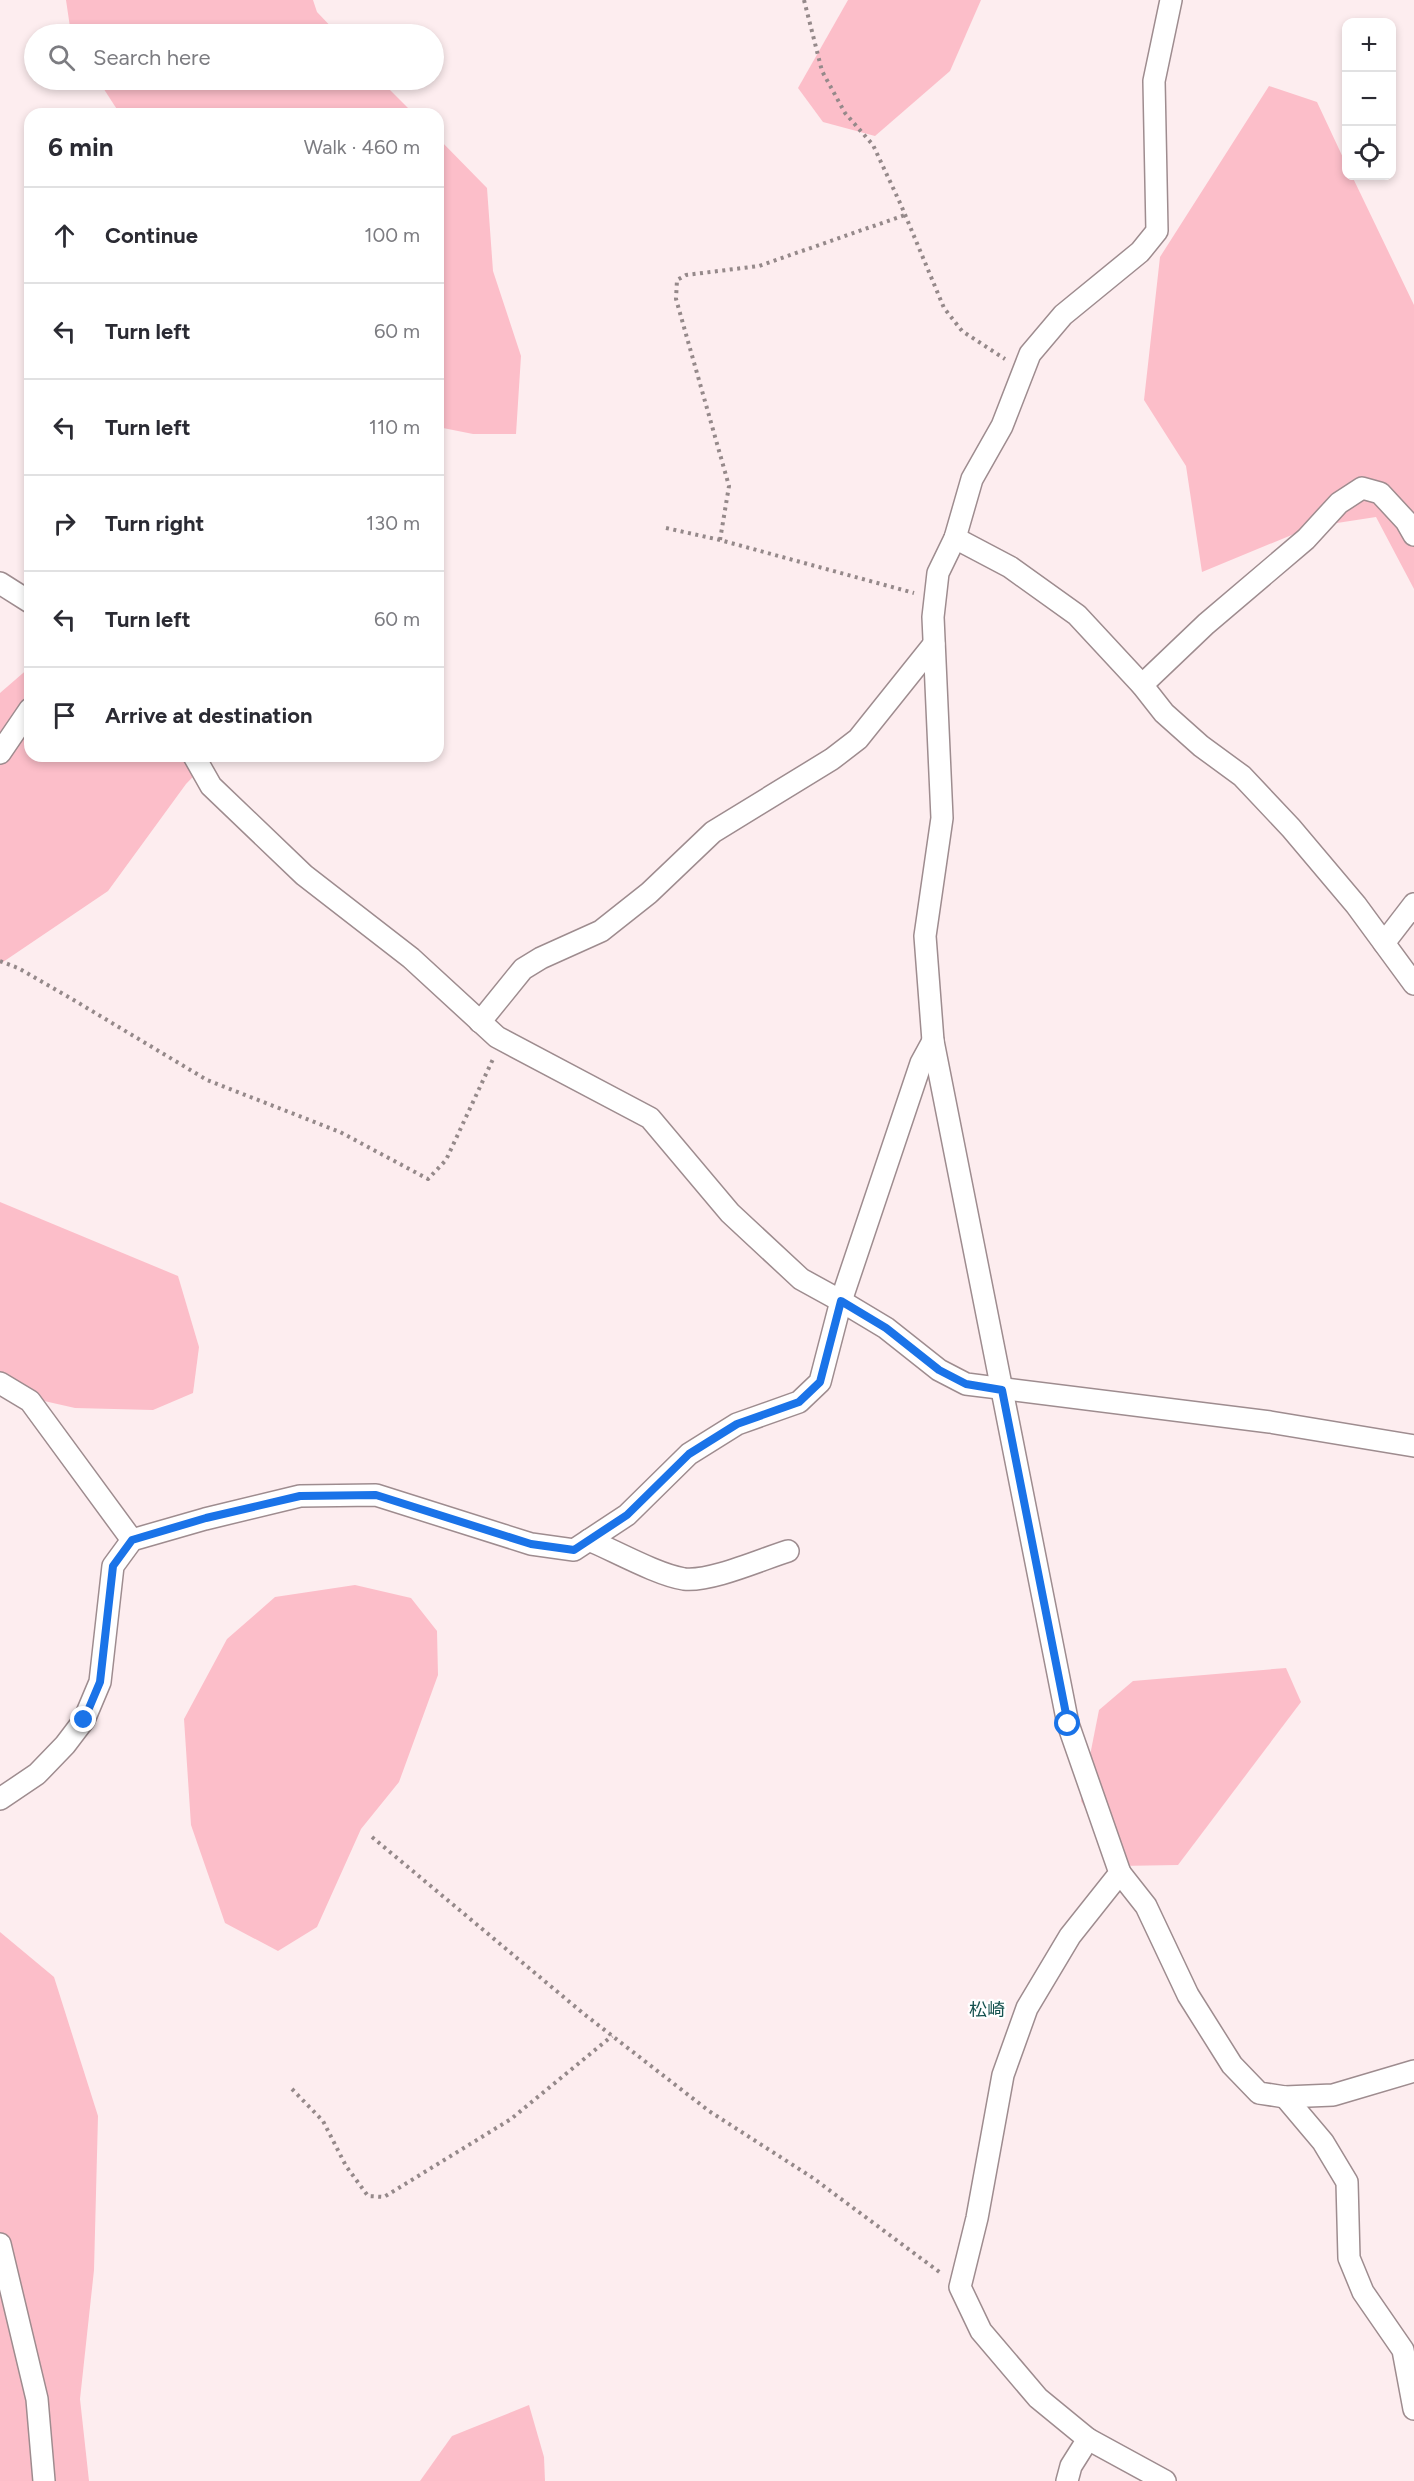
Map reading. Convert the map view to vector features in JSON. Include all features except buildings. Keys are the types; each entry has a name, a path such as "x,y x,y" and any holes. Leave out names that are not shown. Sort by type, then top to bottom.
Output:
{"street":[{"path":"1171,0 1154,81 1157,231 1140,252 1063,315 1030,354 1002,426 972,479 955,538 938,573 933,617 942,818 925,936 933,1041 987,1326 1002,1390 1068,1724 1120,1873 1146,1906 1188,1995 1232,2065 1259,2093 1285,2097 1333,2095 1414,2071"},
{"path":"1142,685 1206,624 1306,539 1340,503 1362,488 1380,493 1406,520 1414,535"},
{"path":"955,538 1010,567 1077,615 1142,685 1164,713 1201,746 1242,776 1291,828 1356,905 1414,984"},
{"path":"0,583 24,598"},
{"path":"480,1022 524,969 541,958 601,931 649,892 713,832 832,759 858,740 934,644"},
{"path":"0,753 24,718"},
{"path":"197,762 211,786 304,875 411,958 480,1022 502,1039 650,1119 730,1214 801,1279 886,1328 939,1370 966,1384 1002,1390 1269,1422 1414,1446"},
{"path":"1383,943 1414,904"},
{"path":"0,1799 37,1774 65,1745 84,1720 100,1682 113,1566 132,1540 206,1518 300,1496 376,1495 531,1544 574,1550 627,1515 689,1454 737,1424 799,1402 820,1382 841,1301 921,1063 933,1041"},
{"path":"0,1383 30,1401 132,1540"},
{"path":"589,1540 662,1573 685,1579 709,1577 788,1551"},
{"path":"1120,1873 1070,1936 1027,2008 1003,2074 977,2218 960,2287 981,2331 1038,2398 1088,2439 1165,2481"},
{"path":"1285,2097 1323,2142 1347,2182 1349,2258 1363,2292 1403,2350 1414,2409"},
{"path":"0,2244 37,2399 44,2481"},
{"path":"1067,2481 1071,2466 1088,2439"}],"path":[{"path":"804,0 822,71 845,113 873,145 944,308 962,331 1023,371"},
{"path":"720,540 729,486 676,299 678,280 686,275 759,266 905,215"},
{"path":"666,528 720,540 935,599"},
{"path":"0,961 18,968 72,999 207,1080 340,1132 428,1179 446,1160 502,1039"},
{"path":"372,1836 612,2036 709,2111 813,2178 960,2287"},
{"path":"292,2089 323,2121 346,2166 368,2196 384,2197 511,2119 612,2036"}],"shaded area":[{"path":"66,0 313,0 317,12 328,24 70,24"},
{"path":"848,0 981,0 950,71 875,136 823,122 798,88"},
{"path":"1269,86 1317,102 1342,155 1342,180 1354,180 1414,305 1414,589 1376,517 1311,527 1202,572 1186,466 1144,400 1160,257"},
{"path":"104,90 390,90 408,108 116,108"},
{"path":"444,144 487,188 493,271 521,356 516,434 473,434 444,428"},
{"path":"24,672 24,762 207,762 186,784 108,891 0,964 0,693"},
{"path":"0,1202 178,1276 199,1347 193,1393 153,1410 75,1408 0,1391"},
{"path":"355,1585 411,1598 437,1631 438,1675 399,1782 361,1829 317,1927 278,1951 225,1923 191,1825 184,1719 227,1639 275,1597"},
{"path":"1286,1668 1301,1702 1178,1865 1119,1866 1081,1801 1099,1710 1133,1681"},
{"path":"0,1932 54,1977 98,2116 94,2270 80,2399 89,2481 0,2481"},
{"path":"529,2405 544,2457 545,2481 420,2481 452,2436"}],"district":[{"name":"松崎","path":"987,2010"}],"route":[{"path":"84,1720 100,1682 106,1649 113,1566 132,1540 206,1518 300,1496 376,1495 531,1544 574,1550 627,1515 689,1454 737,1424 799,1402 820,1382 841,1301 886,1328 939,1370 966,1384 1002,1390 1053,1659 1068,1724"}]}
